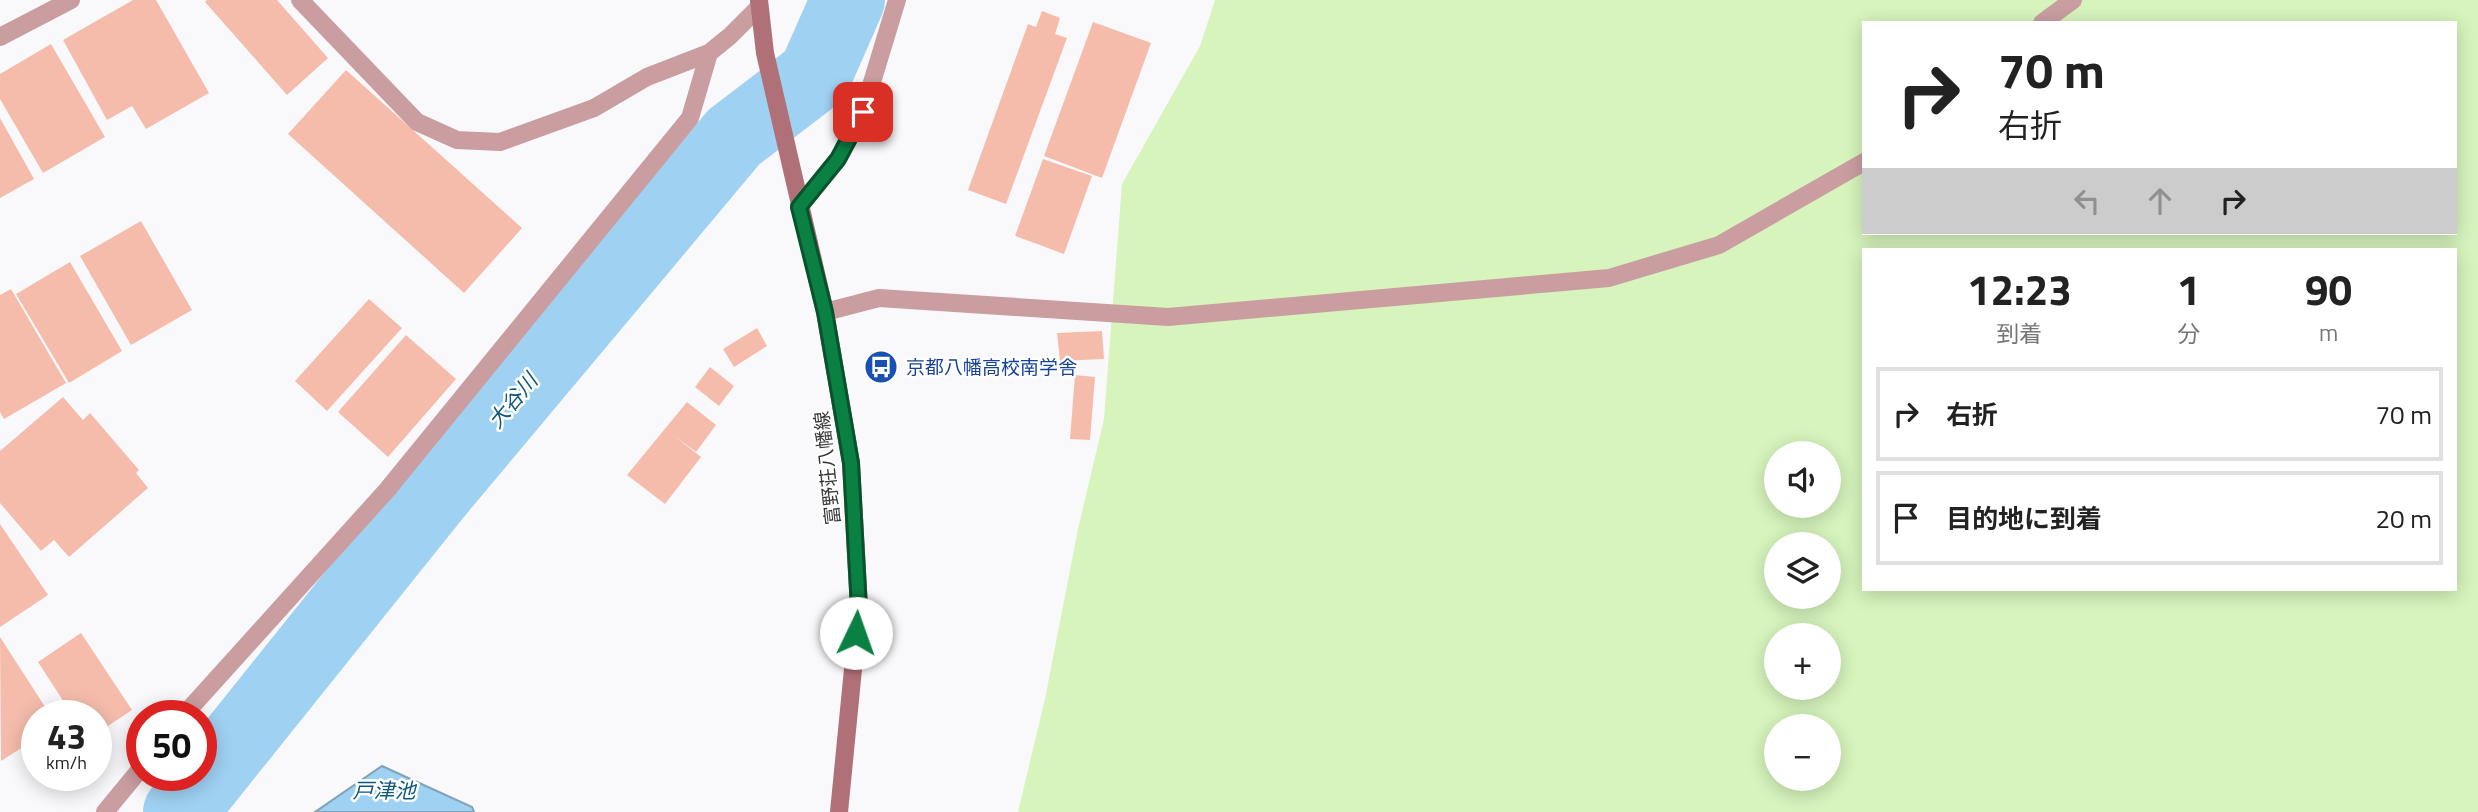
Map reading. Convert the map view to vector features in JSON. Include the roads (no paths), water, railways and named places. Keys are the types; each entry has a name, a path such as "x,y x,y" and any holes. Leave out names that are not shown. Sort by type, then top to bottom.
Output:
{"main road":[{"name":"富野荘八幡線","path":"759,3 765,53 786,154 825,312 851,463 859,608 839,812"}],"street":[{"path":"0,37 71,0"},
{"path":"300,0 416,122 457,140 500,142 594,108 647,77 709,52 730,36 759,3"},
{"path":"799,207 838,159 863,112 897,0"},
{"path":"2045,21 2073,0"},
{"path":"197,700 387,490 690,118 709,52"},
{"path":"825,312 879,298 1168,317 1609,278 1719,245 1862,163"},
{"path":"105,812 126,786"}],"water":[{"name":"戸津池","path":"382,766 472,807 474,812 315,812"}],"waterway":[{"name":"大谷川","path":"180,812 434,495 734,137 815,75 848,0"}],"place":[{"name":"京都八幡高校南学舎","path":"881,367"}]}
